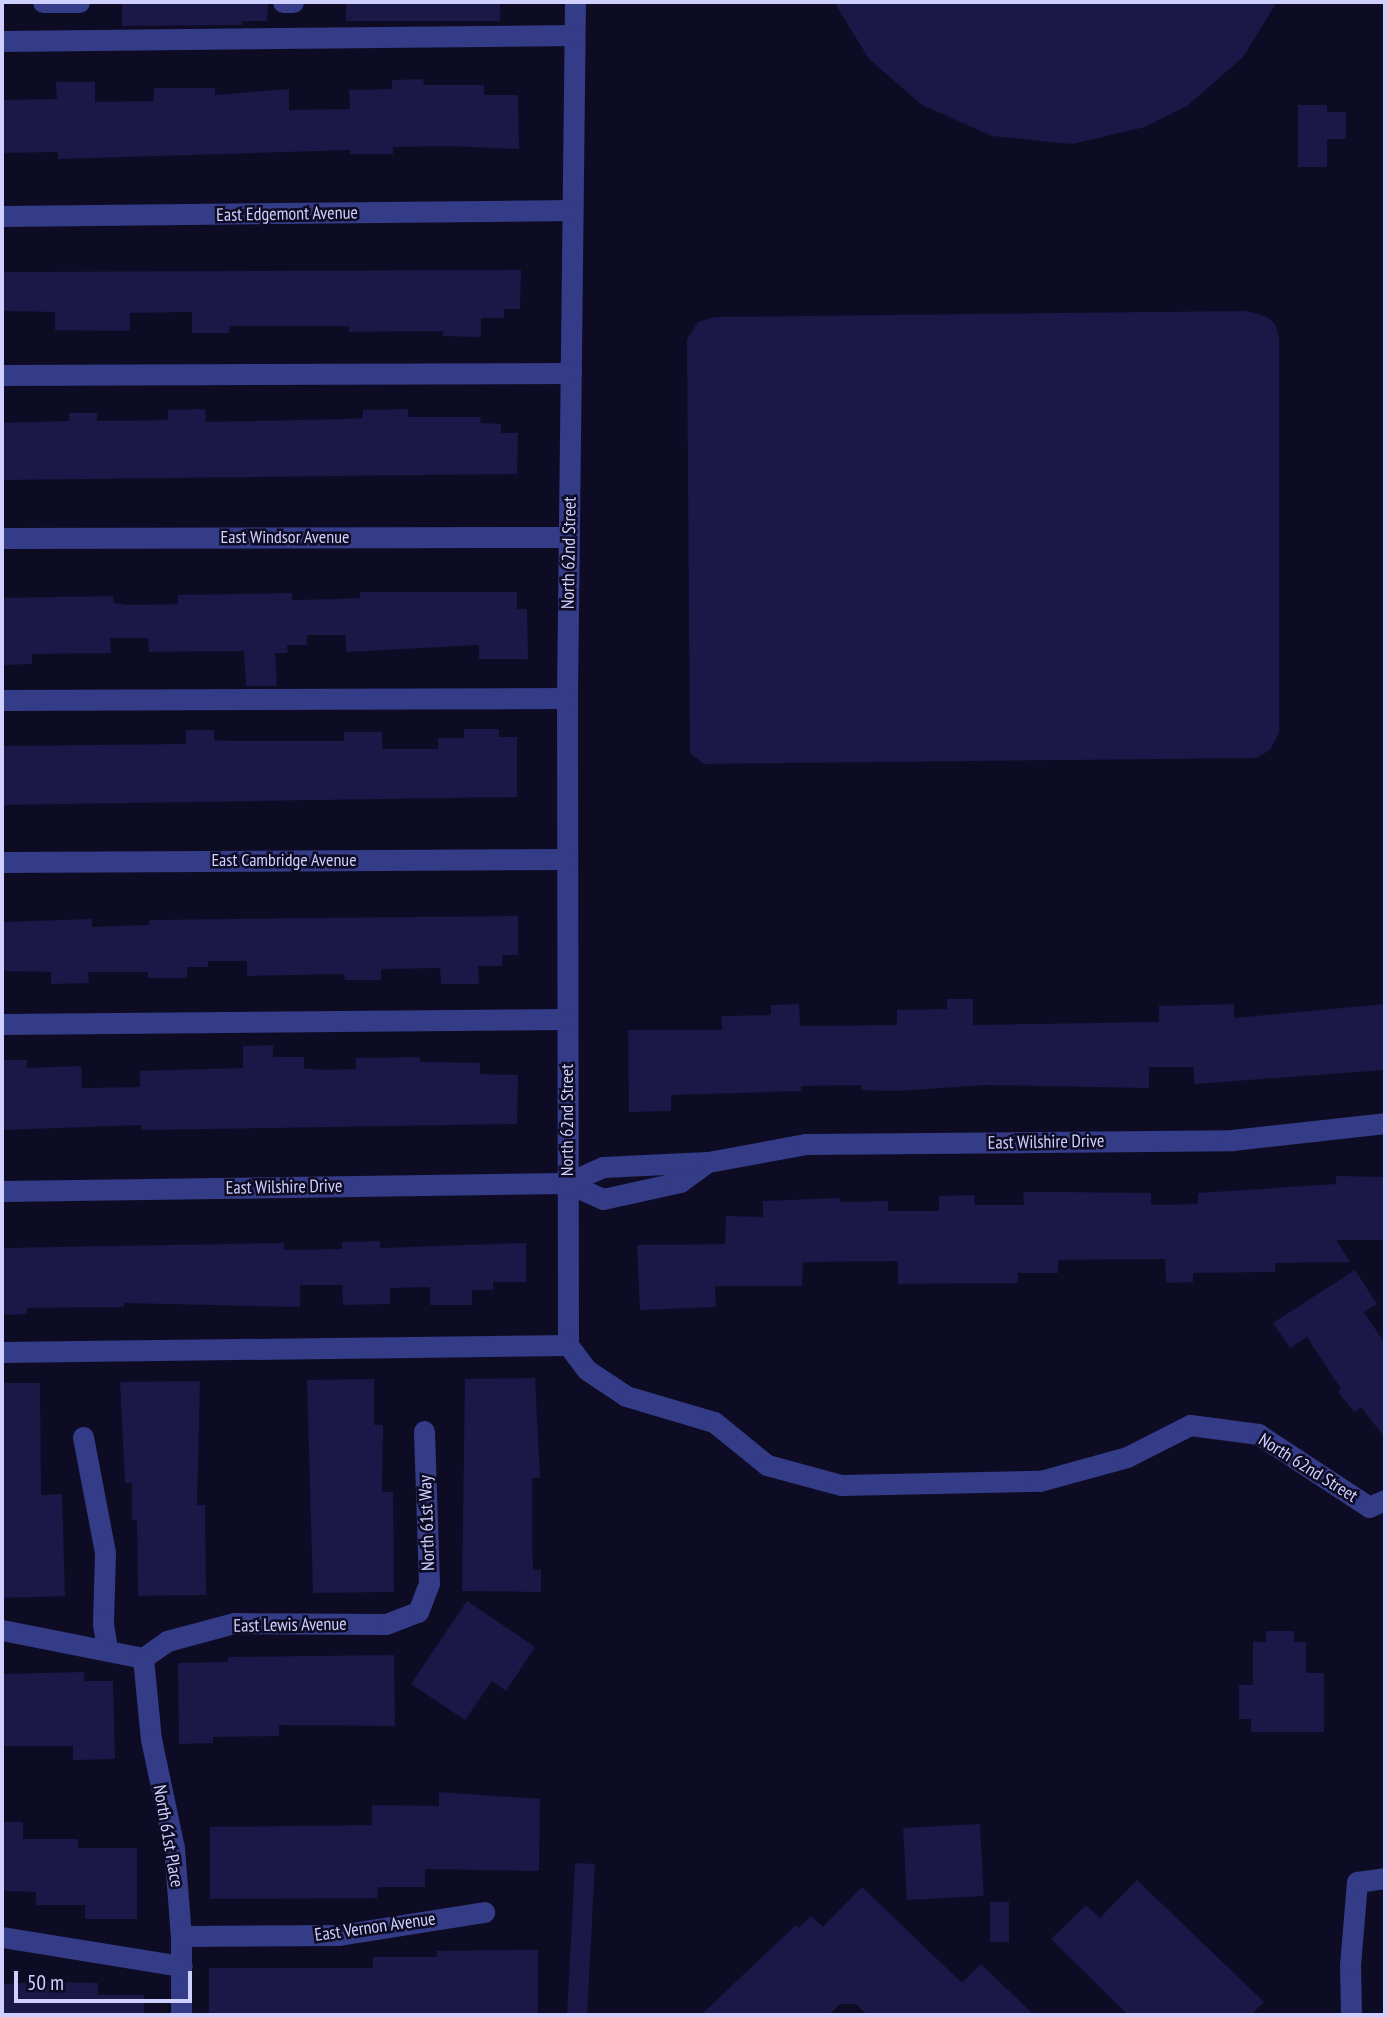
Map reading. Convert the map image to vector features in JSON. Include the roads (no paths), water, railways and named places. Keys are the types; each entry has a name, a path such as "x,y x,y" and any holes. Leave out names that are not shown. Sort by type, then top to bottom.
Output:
{"street":[{"path":"43,2 79,2"},
{"path":"283,2 293,2"},
{"name":"North 62nd Street","path":"575,2 566,859 568,1345 587,1370 625,1396 714,1422 767,1465 841,1485 1040,1481 1127,1457 1189,1425 1258,1434 1369,1507 1385,1500"},
{"path":"2,41 575,35"},
{"name":"East Edgemont Avenue","path":"2,216 572,210"},
{"path":"2,375 571,373"},
{"name":"East Windsor Avenue","path":"2,538 569,537"},
{"path":"2,700 567,698"},
{"name":"East Cambridge Avenue","path":"2,862 566,859"},
{"path":"2,1024 566,1019"},
{"name":"East Wilshire Drive","path":"2,1191 567,1183 603,1167 708,1162 806,1144 1232,1140 1385,1124"},
{"name":"East Wilshire Drive","path":"567,1183 603,1199 680,1182 708,1162"},
{"path":"2,1352 568,1345"},
{"name":"North 61st Way","path":"418,1612 429,1583 424,1431"},
{"path":"83,1437 105,1552 103,1624 107,1649"},
{"name":"East Lewis Avenue","path":"143,1658 167,1642 234,1623 386,1624 418,1612"},
{"path":"2,1630 143,1658"},
{"name":"North 61st Place","path":"143,1658 151,1739 174,1848 181,1936 181,2015"},
{"path":"1351,2015 1357,1881 1385,1878"},
{"name":"East Vernon Avenue","path":"181,1936 339,1935 484,1912"},
{"path":"2,1937 182,1966"}]}
